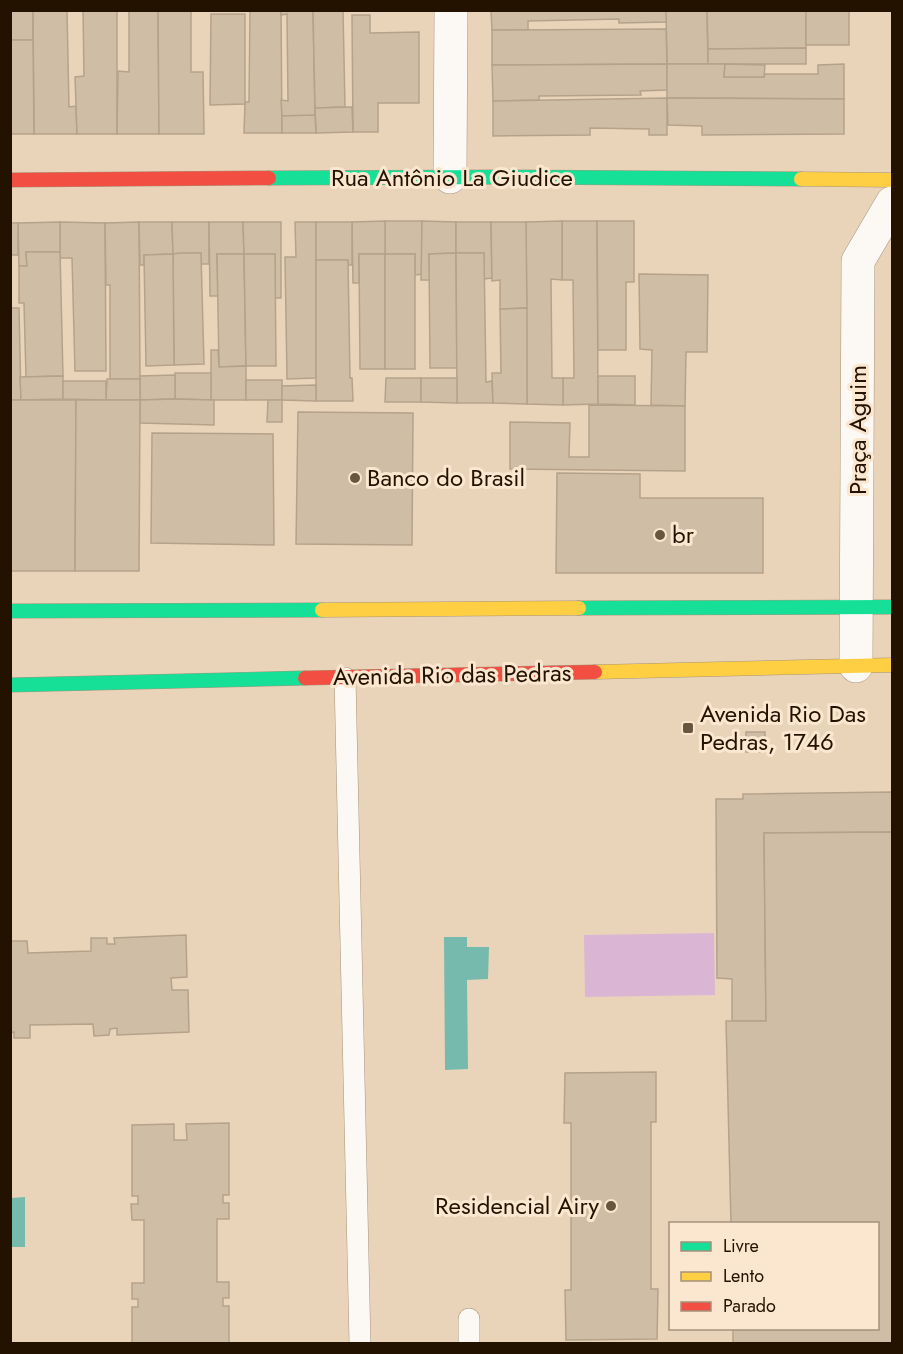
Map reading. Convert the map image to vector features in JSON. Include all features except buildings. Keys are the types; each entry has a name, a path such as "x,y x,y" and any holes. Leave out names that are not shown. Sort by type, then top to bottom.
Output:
{"main road":[{"name":"Rua Antônio La Giudice","path":"10,180 450,177 892,180"},
{"path":"10,611 892,608"},
{"name":"Avenida Rio das Pedras","path":"10,684 892,665"}],"street":[{"path":"450,177 451,10"},
{"name":"Praça Aguim","path":"856,666 858,261 892,203"}],"lane":[{"path":"345,678 360,1344"},
{"path":"469,1319 469,1344"}],"shaded area":[{"path":"714,933 715,995 585,997 584,935"}],"water":[{"path":"444,937 467,937 467,947 489,947 488,979 467,980 468,1069 445,1070"},
{"path":"25,1197 25,1247 11,1247 11,1198"}],"traffic: fast":[{"path":"269,178 801,179"},
{"path":"579,608 892,607"},
{"path":"10,611 322,610"},
{"path":"10,685 305,678"}],"traffic: slow":[{"path":"801,179 892,180"},
{"path":"322,610 579,608"},
{"path":"595,672 892,665"}],"traffic: jam":[{"path":"10,180 269,178"},
{"path":"305,678 595,672"}],"place":[{"name":"Banco do Brasil","path":"355,478"},
{"name":"br","path":"660,535"},
{"name":"Avenida Rio Das Pedras, 1746","path":"688,728"},
{"name":"Residencial Airy","path":"611,1206"}]}
